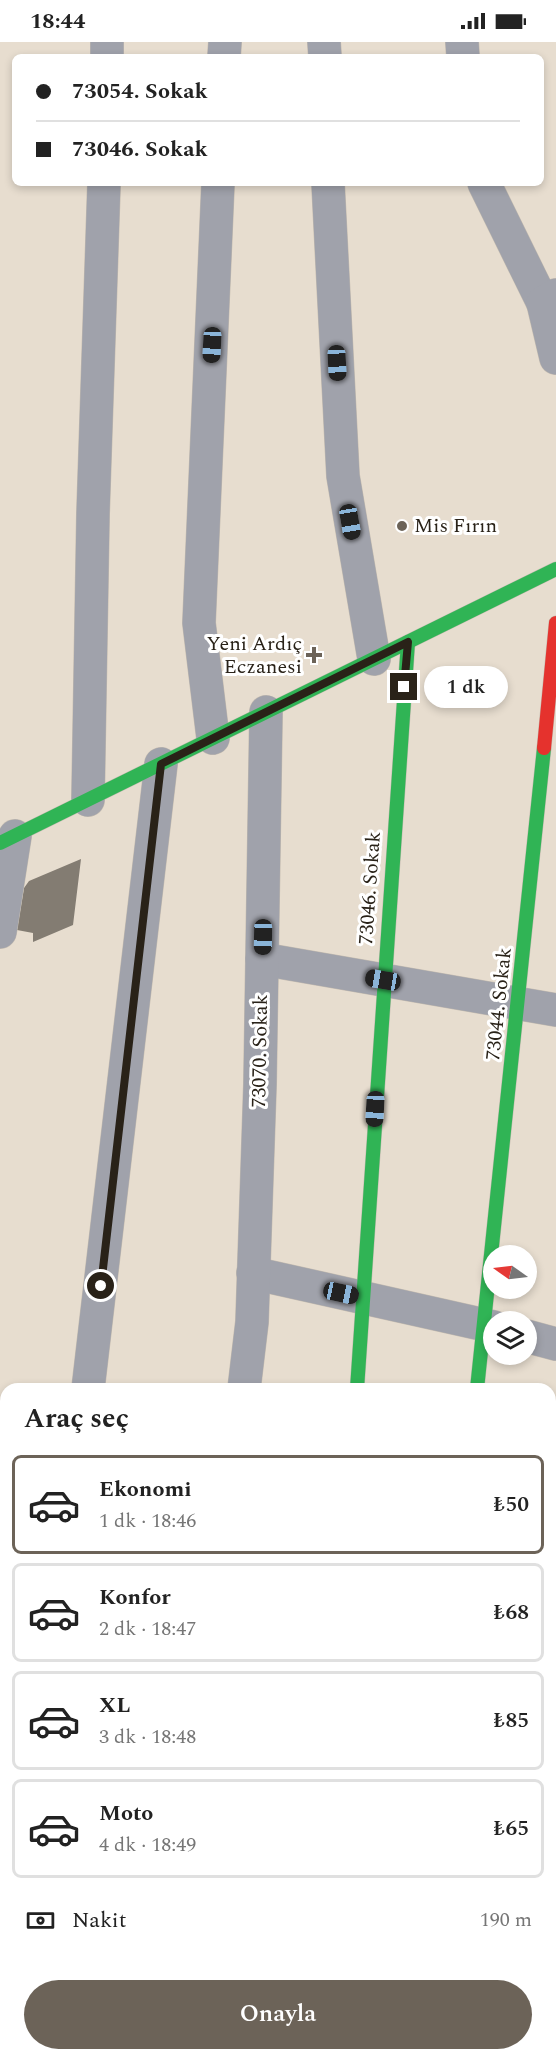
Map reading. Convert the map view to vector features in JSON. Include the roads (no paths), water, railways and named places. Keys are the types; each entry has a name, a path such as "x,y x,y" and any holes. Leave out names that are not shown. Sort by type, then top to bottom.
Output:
{"street":[{"path":"88,800 93,514 104,186"},
{"path":"213,738 200,623 218,186"},
{"path":"328,186 343,476 374,659"},
{"path":"486,186 549,299 556,358"},
{"path":"0,932 8,839 556,569"},
{"name":"73044. Sokak","path":"489,1311 556,623"},
{"name":"73046. Sokak","path":"357,1383 383,980 408,642"},
{"name":"73070. Sokak","path":"245,1383 252,1322 266,712"},
{"path":"89,1383 161,764"},
{"path":"262,959 556,1010"},
{"path":"253,1273 483,1325"},
{"path":"537,1339 556,1344"},
{"name":"73044. Sokak","path":"478,1383 483,1355"}],"place":[{"name":"Mis Fırın","path":"402,526"},
{"name":"Yeni Ardıç Eczanesi","path":"314,655"}]}
